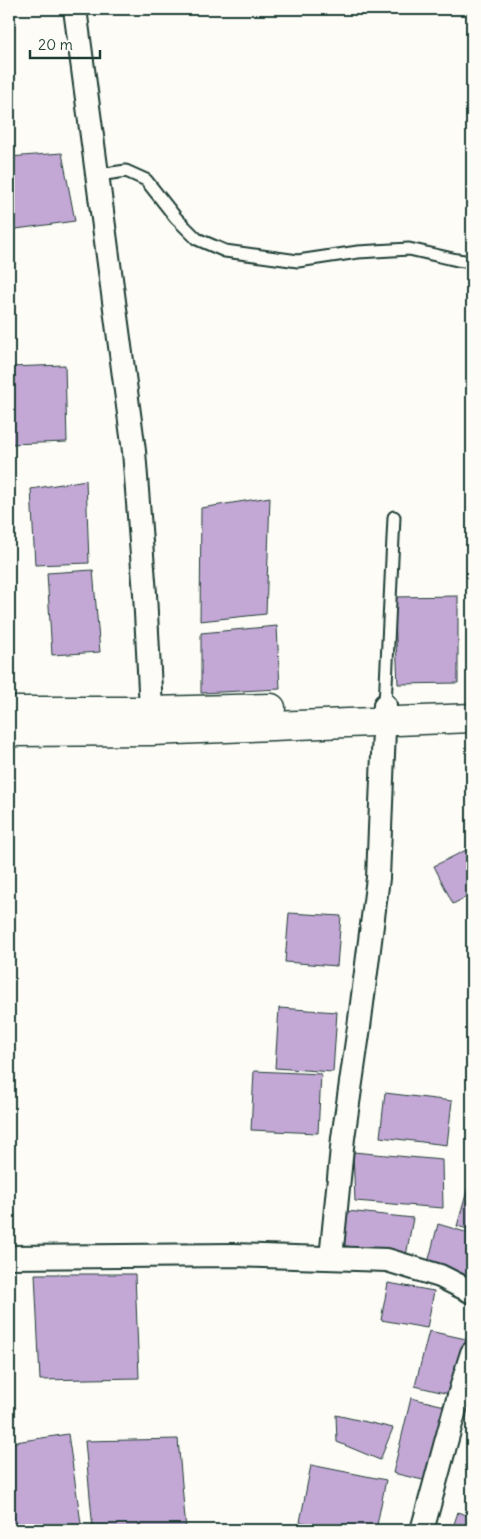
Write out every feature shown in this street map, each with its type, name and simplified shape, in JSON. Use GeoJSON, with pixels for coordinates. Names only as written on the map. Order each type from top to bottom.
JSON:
{"type":"FeatureCollection","features":[{"type":"Feature","properties":{"kind":"street"},"geometry":{"type":"LineString","coordinates":[[75,9],[134,451],[144,584],[151,721]]}},
{"type":"Feature","properties":{"kind":"street"},"geometry":{"type":"LineString","coordinates":[[9,732],[151,721],[385,713],[472,704]]}},
{"type":"Feature","properties":{"kind":"street"},"geometry":{"type":"LineString","coordinates":[[9,711],[151,721]]}},
{"type":"Feature","properties":{"kind":"street"},"geometry":{"type":"LineString","coordinates":[[385,713],[472,718]]}},
{"type":"Feature","properties":{"kind":"street"},"geometry":{"type":"LineString","coordinates":[[331,1258],[342,1138],[359,1027],[378,878],[385,713]]}},
{"type":"Feature","properties":{"kind":"street"},"geometry":{"type":"LineString","coordinates":[[9,1257],[234,1255],[387,1260],[440,1276],[472,1292]]}},
{"type":"Feature","properties":{"kind":"street"},"geometry":{"type":"LineString","coordinates":[[422,1530],[437,1479],[451,1419],[472,1353]]}},
{"type":"Feature","properties":{"kind":"lane"},"geometry":{"type":"LineString","coordinates":[[98,175],[126,171],[146,180],[176,218],[197,239],[225,251],[298,261],[358,252],[409,249],[472,262]]}},
{"type":"Feature","properties":{"kind":"lane"},"geometry":{"type":"LineString","coordinates":[[385,713],[394,517]]}},
{"type":"Feature","properties":{"kind":"building"},"geometry":{"type":"Polygon","coordinates":[[[62,153],[75,221],[9,230],[9,157],[62,153]]]}},
{"type":"Feature","properties":{"kind":"building"},"geometry":{"type":"Polygon","coordinates":[[[65,365],[67,442],[9,444],[9,367],[65,365]]]}},
{"type":"Feature","properties":{"kind":"building"},"geometry":{"type":"Polygon","coordinates":[[[86,480],[89,563],[35,565],[31,489],[86,480]]]}},
{"type":"Feature","properties":{"kind":"building"},"geometry":{"type":"Polygon","coordinates":[[[270,497],[266,614],[200,621],[201,508],[270,497]]]}},
{"type":"Feature","properties":{"kind":"building"},"geometry":{"type":"Polygon","coordinates":[[[93,570],[100,652],[52,655],[47,573],[93,570]]]}},
{"type":"Feature","properties":{"kind":"building"},"geometry":{"type":"Polygon","coordinates":[[[458,596],[458,683],[398,684],[394,597],[458,596]]]}},
{"type":"Feature","properties":{"kind":"building"},"geometry":{"type":"Polygon","coordinates":[[[277,626],[280,689],[201,693],[201,633],[277,626]]]}},
{"type":"Feature","properties":{"kind":"building"},"geometry":{"type":"Polygon","coordinates":[[[472,847],[472,894],[453,904],[434,866],[472,847]]]}},
{"type":"Feature","properties":{"kind":"building"},"geometry":{"type":"Polygon","coordinates":[[[289,913],[341,916],[337,966],[285,962],[289,913]]]}},
{"type":"Feature","properties":{"kind":"building"},"geometry":{"type":"Polygon","coordinates":[[[279,1008],[337,1012],[333,1072],[275,1068],[279,1008]]]}},
{"type":"Feature","properties":{"kind":"building"},"geometry":{"type":"Polygon","coordinates":[[[254,1071],[321,1074],[318,1133],[251,1130],[254,1071]]]}},
{"type":"Feature","properties":{"kind":"building"},"geometry":{"type":"Polygon","coordinates":[[[385,1093],[452,1101],[447,1145],[380,1137],[385,1093]]]}},
{"type":"Feature","properties":{"kind":"building"},"geometry":{"type":"Polygon","coordinates":[[[353,1152],[442,1160],[443,1208],[355,1201],[353,1152]]]}},
{"type":"Feature","properties":{"kind":"building"},"geometry":{"type":"Polygon","coordinates":[[[472,1177],[472,1230],[457,1226],[472,1177]]]}},
{"type":"Feature","properties":{"kind":"building"},"geometry":{"type":"Polygon","coordinates":[[[347,1211],[413,1218],[406,1256],[341,1245],[347,1211]]]}},
{"type":"Feature","properties":{"kind":"building"},"geometry":{"type":"Polygon","coordinates":[[[438,1224],[472,1234],[472,1281],[428,1263],[438,1224]]]}},
{"type":"Feature","properties":{"kind":"building"},"geometry":{"type":"Polygon","coordinates":[[[35,1274],[135,1274],[139,1378],[40,1380],[35,1274]]]}},
{"type":"Feature","properties":{"kind":"building"},"geometry":{"type":"Polygon","coordinates":[[[388,1283],[434,1291],[427,1328],[381,1320],[388,1283]]]}},
{"type":"Feature","properties":{"kind":"building"},"geometry":{"type":"Polygon","coordinates":[[[429,1331],[466,1339],[453,1395],[415,1386],[429,1331]]]}},
{"type":"Feature","properties":{"kind":"building"},"geometry":{"type":"Polygon","coordinates":[[[411,1398],[445,1406],[427,1481],[393,1473],[411,1398]]]}},
{"type":"Feature","properties":{"kind":"building"},"geometry":{"type":"Polygon","coordinates":[[[336,1415],[393,1428],[380,1460],[337,1442],[336,1415]]]}},
{"type":"Feature","properties":{"kind":"building"},"geometry":{"type":"Polygon","coordinates":[[[68,1434],[82,1530],[9,1530],[9,1443],[68,1434]]]}},
{"type":"Feature","properties":{"kind":"building"},"geometry":{"type":"Polygon","coordinates":[[[178,1439],[186,1530],[93,1530],[85,1441],[178,1439]]]}},
{"type":"Feature","properties":{"kind":"building"},"geometry":{"type":"Polygon","coordinates":[[[311,1465],[386,1480],[376,1530],[342,1530],[300,1522],[311,1465]]]}},
{"type":"Feature","properties":{"kind":"building"},"geometry":{"type":"Polygon","coordinates":[[[458,1512],[472,1517],[472,1530],[452,1530],[458,1512]]]}}]}
